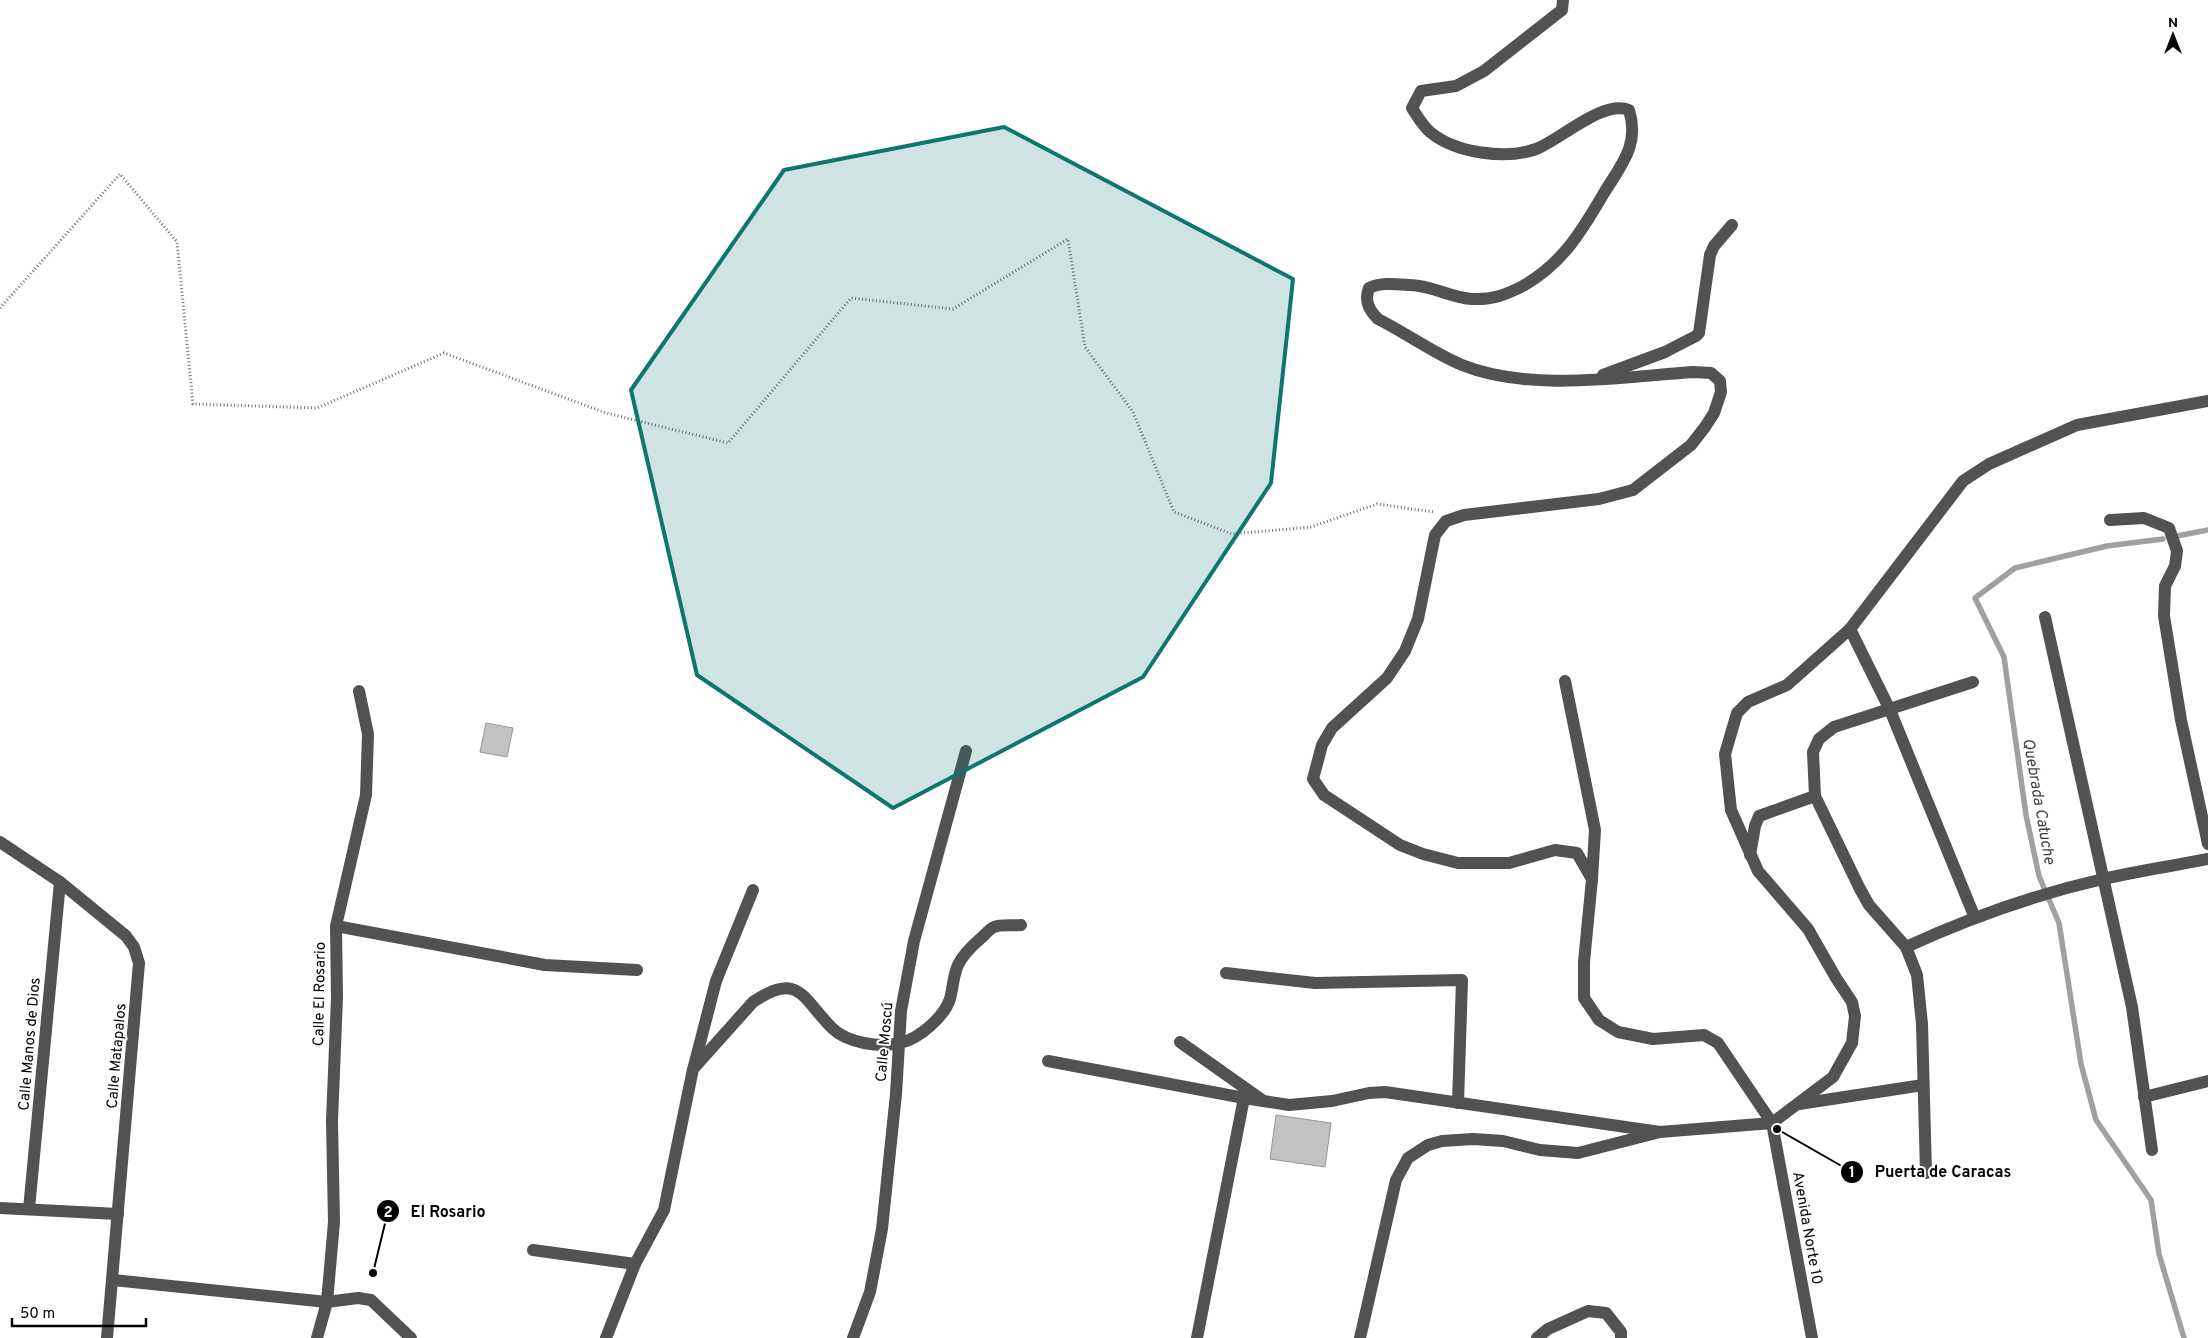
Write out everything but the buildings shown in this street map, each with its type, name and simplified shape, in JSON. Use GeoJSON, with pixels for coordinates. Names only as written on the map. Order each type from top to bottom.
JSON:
{"type":"FeatureCollection","features":[{"type":"Feature","properties":{"kind":"street"},"geometry":{"type":"LineString","coordinates":[[1564,0],[1562,10],[1484,71],[1456,86],[1421,91],[1412,108],[1429,131],[1444,142],[1474,152],[1514,154],[1537,148],[1578,124],[1613,108],[1621,107],[1629,110],[1633,124],[1631,149],[1568,250],[1541,276],[1501,298],[1469,299],[1420,285],[1376,284],[1369,288],[1366,296],[1369,309],[1378,320],[1461,364],[1496,376],[1564,381],[1693,372],[1712,373],[1720,380],[1721,392],[1714,414],[1691,445],[1632,490],[1598,498],[1464,515],[1446,521],[1435,535],[1418,619],[1406,651],[1387,678],[1332,728],[1322,745],[1313,779],[1324,795],[1400,845],[1423,854],[1458,864],[1509,863],[1555,850],[1577,853],[1592,879]]}},
{"type":"Feature","properties":{"kind":"street"},"geometry":{"type":"LineString","coordinates":[[1592,379],[1665,352],[1699,333],[1710,256],[1714,246],[1732,225]]}},
{"type":"Feature","properties":{"kind":"street"},"geometry":{"type":"LineString","coordinates":[[1360,1338],[1396,1180],[1408,1158],[1428,1145],[1442,1141],[1473,1139],[1503,1141],[1549,1151],[1578,1152],[1660,1132],[1772,1123],[1833,1077],[1852,1042],[1855,1016],[1852,1002],[1808,929],[1758,871],[1731,810],[1725,754],[1737,713],[1748,702],[1787,685],[1850,629],[1963,481],[1989,464],[2077,425],[2208,401]]}},
{"type":"Feature","properties":{"kind":"street"},"geometry":{"type":"LineString","coordinates":[[2110,520],[2144,518],[2169,528],[2177,551],[2175,566],[2165,586],[2164,616],[2181,720],[2208,844]]}},
{"type":"Feature","properties":{"kind":"street"},"geometry":{"type":"LineString","coordinates":[[2045,617],[2132,1007],[2152,1150]]}},
{"type":"Feature","properties":{"kind":"street"},"geometry":{"type":"LineString","coordinates":[[1850,629],[1890,710],[1975,918]]}},
{"type":"Feature","properties":{"kind":"street"},"geometry":{"type":"LineString","coordinates":[[1565,681],[1595,830],[1584,962],[1584,998],[1599,1020],[1618,1032],[1653,1039],[1704,1035],[1718,1043],[1772,1123]]}},
{"type":"Feature","properties":{"kind":"street"},"geometry":{"type":"LineString","coordinates":[[1926,1173],[1922,1024],[1916,975],[1906,947],[1869,905],[1815,796],[1813,752],[1819,739],[1834,727],[1972,682]]}},
{"type":"Feature","properties":{"kind":"street","name":"Calle El Rosario"},"geometry":{"type":"LineString","coordinates":[[317,1338],[327,1302],[334,1222],[332,1121],[337,997],[336,926],[366,795],[368,734],[359,691]]}},
{"type":"Feature","properties":{"kind":"street","name":"Calle Moscú"},"geometry":{"type":"LineString","coordinates":[[853,1338],[870,1292],[882,1229],[901,1011],[914,940],[966,751]]}},
{"type":"Feature","properties":{"kind":"street"},"geometry":{"type":"LineString","coordinates":[[1750,856],[1755,826],[1759,816],[1815,796]]}},
{"type":"Feature","properties":{"kind":"street","name":"Calle Matapalos"},"geometry":{"type":"LineString","coordinates":[[0,842],[60,882],[126,936],[134,947],[139,963],[107,1338]]}},
{"type":"Feature","properties":{"kind":"street"},"geometry":{"type":"LineString","coordinates":[[1906,947],[1975,918],[2064,890],[2103,879],[2208,859]]}},
{"type":"Feature","properties":{"kind":"street","name":"Calle Manos de Dios"},"geometry":{"type":"LineString","coordinates":[[29,1209],[60,882]]}},
{"type":"Feature","properties":{"kind":"street"},"geometry":{"type":"LineString","coordinates":[[606,1338],[635,1264],[664,1210],[694,1069],[716,982],[753,890]]}},
{"type":"Feature","properties":{"kind":"street"},"geometry":{"type":"LineString","coordinates":[[694,1069],[753,1002],[764,995],[789,988],[804,994],[833,1029],[845,1036],[862,1042],[899,1044],[914,1039],[932,1025],[950,1001],[958,965],[973,945],[994,927],[1021,925]]}},
{"type":"Feature","properties":{"kind":"street"},"geometry":{"type":"LineString","coordinates":[[336,926],[545,965],[638,970]]}},
{"type":"Feature","properties":{"kind":"street"},"geometry":{"type":"LineString","coordinates":[[1226,973],[1315,983],[1462,980],[1458,1103]]}},
{"type":"Feature","properties":{"kind":"street"},"geometry":{"type":"LineString","coordinates":[[1180,1042],[1264,1101]]}},
{"type":"Feature","properties":{"kind":"street"},"geometry":{"type":"LineString","coordinates":[[1048,1061],[1289,1105],[1332,1101],[1369,1093],[1385,1092],[1660,1132]]}},
{"type":"Feature","properties":{"kind":"street"},"geometry":{"type":"LineString","coordinates":[[2144,1097],[2208,1081]]}},
{"type":"Feature","properties":{"kind":"street"},"geometry":{"type":"LineString","coordinates":[[1796,1105],[1923,1085]]}},
{"type":"Feature","properties":{"kind":"street"},"geometry":{"type":"LineString","coordinates":[[1197,1338],[1244,1098]]}},
{"type":"Feature","properties":{"kind":"street","name":"Avenida Norte 10"},"geometry":{"type":"LineString","coordinates":[[1772,1123],[1812,1338]]}},
{"type":"Feature","properties":{"kind":"street"},"geometry":{"type":"LineString","coordinates":[[0,1208],[118,1214]]}},
{"type":"Feature","properties":{"kind":"street"},"geometry":{"type":"LineString","coordinates":[[533,1250],[635,1264]]}},
{"type":"Feature","properties":{"kind":"street"},"geometry":{"type":"LineString","coordinates":[[113,1280],[327,1302],[358,1298],[371,1300],[411,1338]]}},
{"type":"Feature","properties":{"kind":"street"},"geometry":{"type":"LineString","coordinates":[[1537,1338],[1548,1329],[1588,1310],[1606,1313],[1620,1332],[1621,1338]]}},
{"type":"Feature","properties":{"kind":"path"},"geometry":{"type":"LineString","coordinates":[[0,308],[120,174],[177,242],[193,404],[317,408],[444,353],[606,413],[728,443],[851,298],[953,309],[1068,238],[1085,347],[1133,412],[1174,512],[1232,534],[1311,527],[1377,504],[1435,512]]}},
{"type":"Feature","properties":{"kind":"highlighted area"},"geometry":{"type":"Polygon","coordinates":[[[1004,127],[1293,279],[1271,483],[1143,677],[893,808],[697,675],[631,390],[784,170],[1004,127]]]}},
{"type":"Feature","properties":{"kind":"waterway","name":"Quebrada Catuche"},"geometry":{"type":"LineString","coordinates":[[2177,536],[2208,530]]}},
{"type":"Feature","properties":{"kind":"waterway","name":"Quebrada Catuche"},"geometry":{"type":"LineString","coordinates":[[2163,539],[2107,546],[2015,568],[1975,598],[2004,657],[2026,815],[2039,876],[2059,923],[2081,1064],[2096,1120],[2151,1200],[2159,1254],[2184,1338]]}},
{"type":"Feature","properties":{"kind":"place","name":"Puerta de Caracas"},"geometry":{"type":"Point","coordinates":[1777,1129]}},
{"type":"Feature","properties":{"kind":"place","name":"El Rosario"},"geometry":{"type":"Point","coordinates":[373,1273]}}]}
